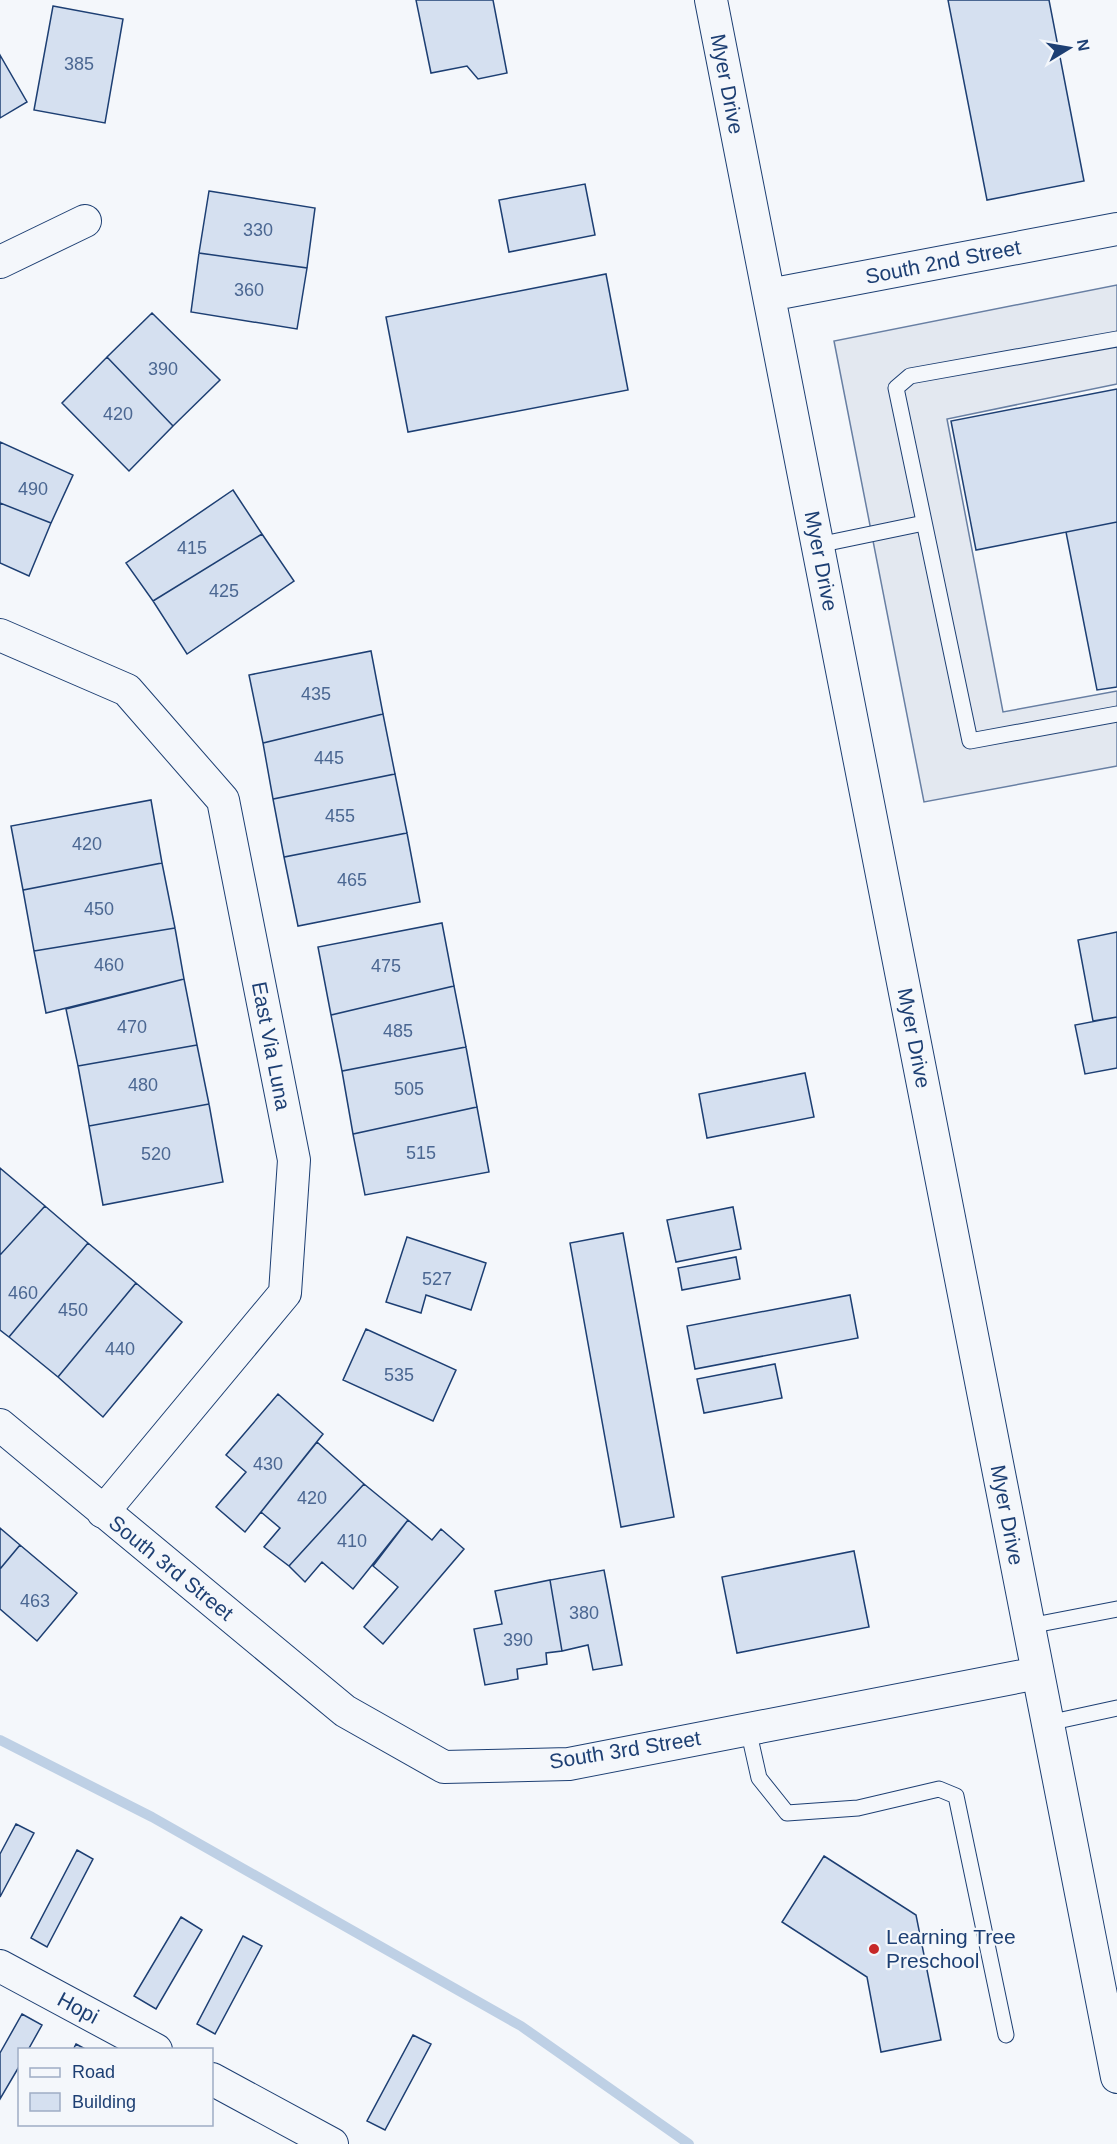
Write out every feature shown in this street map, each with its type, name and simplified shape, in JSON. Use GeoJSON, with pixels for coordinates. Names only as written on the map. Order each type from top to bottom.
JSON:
{"type":"FeatureCollection","features":[{"type":"Feature","properties":{"kind":"street","name":"Myer Drive"},"geometry":{"type":"LineString","coordinates":[[711,0],[1117,2077]]}},
{"type":"Feature","properties":{"kind":"street"},"geometry":{"type":"LineString","coordinates":[[0,262],[85,221]]}},
{"type":"Feature","properties":{"kind":"street","name":"South 2nd Street"},"geometry":{"type":"LineString","coordinates":[[769,295],[1117,230]]}},
{"type":"Feature","properties":{"kind":"street","name":"East Via Luna"},"geometry":{"type":"LineString","coordinates":[[0,635],[127,690],[223,801],[294,1160],[285,1293],[103,1512]]}},
{"type":"Feature","properties":{"kind":"street","name":"South 3rd Street"},"geometry":{"type":"LineString","coordinates":[[0,1425],[345,1711],[444,1767],[569,1764],[1038,1673]]}},
{"type":"Feature","properties":{"kind":"street","name":"Hopi"},"geometry":{"type":"LineString","coordinates":[[0,1966],[154,2048]]}},
{"type":"Feature","properties":{"kind":"street"},"geometry":{"type":"LineString","coordinates":[[213,2080],[332,2144]]}},
{"type":"Feature","properties":{"kind":"lane"},"geometry":{"type":"LineString","coordinates":[[1117,339],[910,376],[896,388],[970,741],[1117,714]]}},
{"type":"Feature","properties":{"kind":"lane"},"geometry":{"type":"LineString","coordinates":[[818,545],[924,523]]}},
{"type":"Feature","properties":{"kind":"lane"},"geometry":{"type":"LineString","coordinates":[[1029,1626],[1117,1609]]}},
{"type":"Feature","properties":{"kind":"lane"},"geometry":{"type":"LineString","coordinates":[[1048,1723],[1117,1708]]}},
{"type":"Feature","properties":{"kind":"lane"},"geometry":{"type":"LineString","coordinates":[[748,1729],[759,1778],[788,1813],[858,1808],[939,1789],[956,1796],[1006,2035]]}},
{"type":"Feature","properties":{"kind":"shaded area"},"geometry":{"type":"Polygon","coordinates":[[[1117,285],[1117,384],[947,419],[1003,712],[1117,691],[1117,766],[924,802],[834,341],[1117,285]]]}},
{"type":"Feature","properties":{"kind":"building"},"geometry":{"type":"Polygon","coordinates":[[[416,0],[493,0],[507,73],[478,79],[467,66],[431,73],[416,0]]]}},
{"type":"Feature","properties":{"kind":"building"},"geometry":{"type":"Polygon","coordinates":[[[948,0],[1049,0],[1084,181],[987,200],[948,0]]]}},
{"type":"Feature","properties":{"kind":"building"},"geometry":{"type":"Polygon","coordinates":[[[53,6],[123,19],[105,123],[34,110],[53,6]]]}},
{"type":"Feature","properties":{"kind":"building"},"geometry":{"type":"Polygon","coordinates":[[[0,55],[27,102],[0,118],[0,55]]]}},
{"type":"Feature","properties":{"kind":"building"},"geometry":{"type":"Polygon","coordinates":[[[585,184],[595,235],[509,252],[499,200],[585,184]]]}},
{"type":"Feature","properties":{"kind":"building"},"geometry":{"type":"Polygon","coordinates":[[[209,191],[315,208],[307,268],[199,253],[209,191]]]}},
{"type":"Feature","properties":{"kind":"building"},"geometry":{"type":"Polygon","coordinates":[[[199,253],[307,268],[297,329],[191,312],[199,253]]]}},
{"type":"Feature","properties":{"kind":"building"},"geometry":{"type":"Polygon","coordinates":[[[606,274],[628,390],[408,432],[386,317],[606,274]]]}},
{"type":"Feature","properties":{"kind":"building"},"geometry":{"type":"Polygon","coordinates":[[[152,313],[220,380],[173,426],[107,357],[152,313]]]}},
{"type":"Feature","properties":{"kind":"building"},"geometry":{"type":"Polygon","coordinates":[[[107,357],[173,426],[129,471],[62,403],[107,357]]]}},
{"type":"Feature","properties":{"kind":"building"},"geometry":{"type":"Polygon","coordinates":[[[1117,389],[1117,522],[976,550],[951,421],[1117,389]]]}},
{"type":"Feature","properties":{"kind":"building"},"geometry":{"type":"Polygon","coordinates":[[[0,442],[73,475],[51,523],[0,503],[0,442]]]}},
{"type":"Feature","properties":{"kind":"building"},"geometry":{"type":"Polygon","coordinates":[[[233,490],[262,534],[153,601],[126,563],[233,490]]]}},
{"type":"Feature","properties":{"kind":"building"},"geometry":{"type":"Polygon","coordinates":[[[0,503],[51,523],[29,576],[0,563],[0,503]]]}},
{"type":"Feature","properties":{"kind":"building"},"geometry":{"type":"Polygon","coordinates":[[[1117,522],[1117,687],[1097,690],[1066,532],[1117,522]]]}},
{"type":"Feature","properties":{"kind":"building"},"geometry":{"type":"Polygon","coordinates":[[[262,534],[294,581],[187,654],[153,601],[262,534]]]}},
{"type":"Feature","properties":{"kind":"building"},"geometry":{"type":"Polygon","coordinates":[[[371,651],[383,714],[263,743],[249,675],[371,651]]]}},
{"type":"Feature","properties":{"kind":"building"},"geometry":{"type":"Polygon","coordinates":[[[383,714],[395,774],[273,799],[263,743],[383,714]]]}},
{"type":"Feature","properties":{"kind":"building"},"geometry":{"type":"Polygon","coordinates":[[[395,774],[407,833],[284,857],[273,799],[395,774]]]}},
{"type":"Feature","properties":{"kind":"building"},"geometry":{"type":"Polygon","coordinates":[[[151,800],[162,863],[23,890],[11,826],[151,800]]]}},
{"type":"Feature","properties":{"kind":"building"},"geometry":{"type":"Polygon","coordinates":[[[407,833],[420,902],[298,926],[284,857],[407,833]]]}},
{"type":"Feature","properties":{"kind":"building"},"geometry":{"type":"Polygon","coordinates":[[[162,863],[175,928],[34,951],[23,890],[162,863]]]}},
{"type":"Feature","properties":{"kind":"building"},"geometry":{"type":"Polygon","coordinates":[[[442,923],[454,986],[331,1015],[318,947],[442,923]]]}},
{"type":"Feature","properties":{"kind":"building"},"geometry":{"type":"Polygon","coordinates":[[[175,928],[184,979],[46,1013],[34,951],[175,928]]]}},
{"type":"Feature","properties":{"kind":"building"},"geometry":{"type":"Polygon","coordinates":[[[1117,932],[1117,1017],[1093,1021],[1078,940],[1117,932]]]}},
{"type":"Feature","properties":{"kind":"building"},"geometry":{"type":"Polygon","coordinates":[[[184,979],[197,1045],[78,1066],[66,1009],[184,979]]]}},
{"type":"Feature","properties":{"kind":"building"},"geometry":{"type":"Polygon","coordinates":[[[454,986],[466,1047],[342,1071],[331,1015],[454,986]]]}},
{"type":"Feature","properties":{"kind":"building"},"geometry":{"type":"Polygon","coordinates":[[[1117,1017],[1117,1068],[1085,1074],[1075,1025],[1117,1017]]]}},
{"type":"Feature","properties":{"kind":"building"},"geometry":{"type":"Polygon","coordinates":[[[197,1045],[209,1104],[89,1126],[78,1066],[197,1045]]]}},
{"type":"Feature","properties":{"kind":"building"},"geometry":{"type":"Polygon","coordinates":[[[466,1047],[477,1107],[353,1134],[342,1071],[466,1047]]]}},
{"type":"Feature","properties":{"kind":"building"},"geometry":{"type":"Polygon","coordinates":[[[805,1073],[814,1117],[707,1138],[699,1094],[805,1073]]]}},
{"type":"Feature","properties":{"kind":"building"},"geometry":{"type":"Polygon","coordinates":[[[209,1104],[223,1182],[103,1205],[89,1126],[209,1104]]]}},
{"type":"Feature","properties":{"kind":"building"},"geometry":{"type":"Polygon","coordinates":[[[477,1107],[489,1172],[365,1195],[353,1134],[477,1107]]]}},
{"type":"Feature","properties":{"kind":"building"},"geometry":{"type":"Polygon","coordinates":[[[0,1168],[45,1206],[0,1255],[0,1168]]]}},
{"type":"Feature","properties":{"kind":"building"},"geometry":{"type":"Polygon","coordinates":[[[45,1206],[88,1243],[9,1337],[0,1330],[0,1255],[45,1206]]]}},
{"type":"Feature","properties":{"kind":"building"},"geometry":{"type":"Polygon","coordinates":[[[733,1207],[741,1249],[676,1262],[667,1220],[733,1207]]]}},
{"type":"Feature","properties":{"kind":"building"},"geometry":{"type":"Polygon","coordinates":[[[623,1233],[674,1517],[621,1527],[570,1243],[623,1233]]]}},
{"type":"Feature","properties":{"kind":"building"},"geometry":{"type":"Polygon","coordinates":[[[407,1237],[486,1263],[471,1310],[426,1295],[421,1313],[386,1302],[407,1237]]]}},
{"type":"Feature","properties":{"kind":"building"},"geometry":{"type":"Polygon","coordinates":[[[88,1243],[136,1283],[58,1377],[9,1337],[88,1243]]]}},
{"type":"Feature","properties":{"kind":"building"},"geometry":{"type":"Polygon","coordinates":[[[736,1257],[740,1279],[682,1290],[678,1268],[736,1257]]]}},
{"type":"Feature","properties":{"kind":"building"},"geometry":{"type":"Polygon","coordinates":[[[136,1283],[182,1322],[103,1417],[58,1377],[136,1283]]]}},
{"type":"Feature","properties":{"kind":"building"},"geometry":{"type":"Polygon","coordinates":[[[850,1295],[858,1338],[695,1369],[687,1326],[850,1295]]]}},
{"type":"Feature","properties":{"kind":"building"},"geometry":{"type":"Polygon","coordinates":[[[366,1329],[456,1370],[433,1421],[343,1380],[366,1329]]]}},
{"type":"Feature","properties":{"kind":"building"},"geometry":{"type":"Polygon","coordinates":[[[775,1364],[782,1398],[704,1413],[697,1379],[775,1364]]]}},
{"type":"Feature","properties":{"kind":"building"},"geometry":{"type":"Polygon","coordinates":[[[278,1394],[323,1434],[245,1532],[216,1507],[246,1472],[226,1455],[278,1394]]]}},
{"type":"Feature","properties":{"kind":"building"},"geometry":{"type":"Polygon","coordinates":[[[317,1442],[364,1484],[289,1566],[264,1547],[280,1528],[261,1512],[317,1442]]]}},
{"type":"Feature","properties":{"kind":"building"},"geometry":{"type":"Polygon","coordinates":[[[364,1484],[408,1520],[353,1589],[322,1562],[305,1582],[289,1566],[364,1484]]]}},
{"type":"Feature","properties":{"kind":"building"},"geometry":{"type":"Polygon","coordinates":[[[408,1520],[432,1540],[441,1529],[464,1549],[383,1644],[364,1627],[398,1587],[373,1566],[408,1520]]]}},
{"type":"Feature","properties":{"kind":"building"},"geometry":{"type":"Polygon","coordinates":[[[0,1528],[20,1545],[0,1569],[0,1528]]]}},
{"type":"Feature","properties":{"kind":"building"},"geometry":{"type":"Polygon","coordinates":[[[20,1545],[77,1593],[37,1641],[0,1609],[0,1569],[20,1545]]]}},
{"type":"Feature","properties":{"kind":"building"},"geometry":{"type":"Polygon","coordinates":[[[854,1551],[869,1627],[737,1653],[722,1577],[854,1551]]]}},
{"type":"Feature","properties":{"kind":"building"},"geometry":{"type":"Polygon","coordinates":[[[604,1570],[622,1665],[593,1670],[588,1645],[562,1651],[550,1580],[604,1570]]]}},
{"type":"Feature","properties":{"kind":"building"},"geometry":{"type":"Polygon","coordinates":[[[550,1580],[562,1651],[546,1653],[547,1664],[517,1669],[518,1679],[485,1685],[474,1629],[502,1624],[495,1591],[550,1580]]]}},
{"type":"Feature","properties":{"kind":"building"},"geometry":{"type":"Polygon","coordinates":[[[16,1824],[34,1833],[0,1897],[0,1854],[16,1824]]]}},
{"type":"Feature","properties":{"kind":"building"},"geometry":{"type":"Polygon","coordinates":[[[77,1850],[93,1859],[47,1947],[31,1938],[77,1850]]]}},
{"type":"Feature","properties":{"kind":"building","name":"Learning Tree Preschool"},"geometry":{"type":"Polygon","coordinates":[[[824,1856],[916,1915],[941,2040],[881,2052],[867,1977],[782,1922],[824,1856]]]}},
{"type":"Feature","properties":{"kind":"building"},"geometry":{"type":"Polygon","coordinates":[[[181,1917],[202,1930],[156,2009],[134,1996],[181,1917]]]}},
{"type":"Feature","properties":{"kind":"building"},"geometry":{"type":"Polygon","coordinates":[[[243,1936],[262,1946],[215,2034],[197,2024],[243,1936]]]}},
{"type":"Feature","properties":{"kind":"building"},"geometry":{"type":"Polygon","coordinates":[[[22,2014],[42,2025],[29,2048],[18,2048],[18,2068],[0,2099],[0,2053],[22,2014]]]}},
{"type":"Feature","properties":{"kind":"building"},"geometry":{"type":"Polygon","coordinates":[[[413,2035],[431,2044],[385,2130],[367,2121],[413,2035]]]}},
{"type":"Feature","properties":{"kind":"waterway"},"geometry":{"type":"LineString","coordinates":[[0,1740],[152,1817],[521,2026],[689,2144]]}},
{"type":"Feature","properties":{"kind":"place","name":"Learning Tree Preschool"},"geometry":{"type":"Point","coordinates":[874,1949]}}]}
